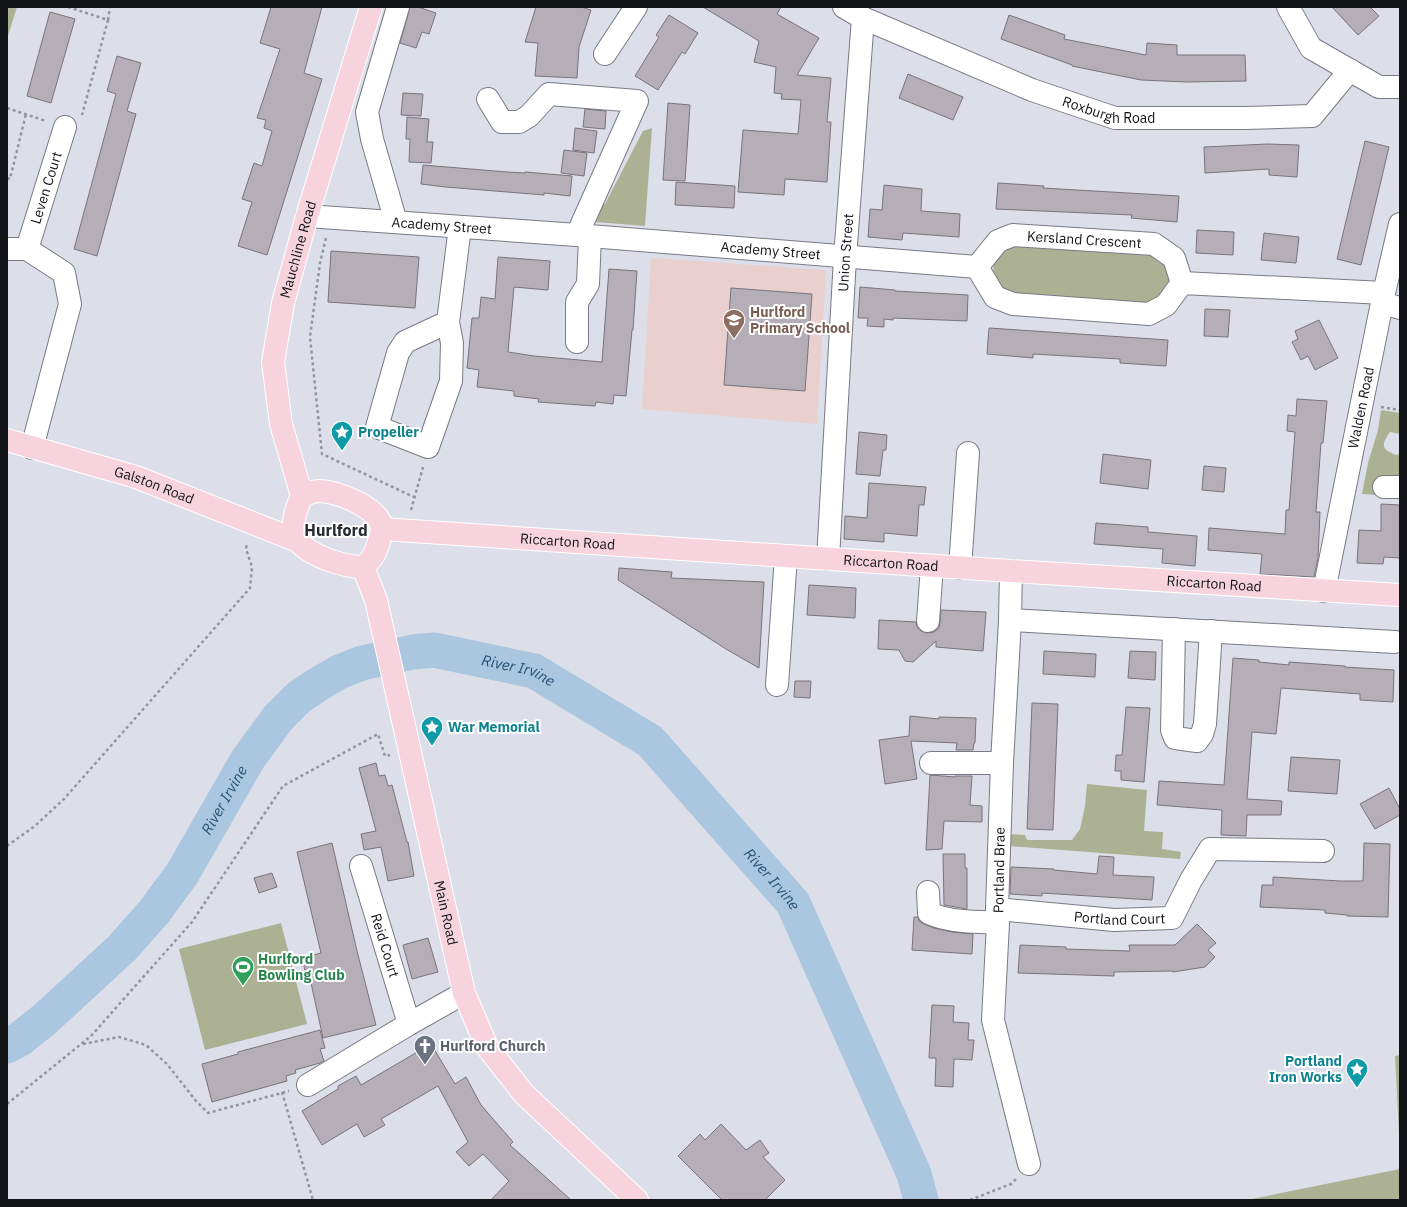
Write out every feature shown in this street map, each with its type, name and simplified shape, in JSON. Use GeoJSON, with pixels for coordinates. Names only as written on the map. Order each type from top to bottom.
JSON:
{"type":"FeatureCollection","features":[{"type":"Feature","properties":{"kind":"main road","name":"Mauchline Road"},"geometry":{"type":"LineString","coordinates":[[302,496],[281,424],[273,362],[283,303],[307,216],[371,7]]}},
{"type":"Feature","properties":{"kind":"main road","name":"Galston Road"},"geometry":{"type":"LineString","coordinates":[[7,440],[136,477],[298,541]]}},
{"type":"Feature","properties":{"kind":"main road"},"geometry":{"type":"LineString","coordinates":[[324,491],[340,495],[362,504],[374,513],[380,522],[382,529],[378,546],[373,558],[363,567],[355,567],[342,565],[306,550],[298,541],[293,527],[302,496],[324,491]]}},
{"type":"Feature","properties":{"kind":"main road","name":"Riccarton Road"},"geometry":{"type":"LineString","coordinates":[[382,529],[1011,572],[1400,595]]}},
{"type":"Feature","properties":{"kind":"main road","name":"Main Road"},"geometry":{"type":"LineString","coordinates":[[363,567],[376,600],[464,992],[488,1047],[524,1094],[637,1200]]}},
{"type":"Feature","properties":{"kind":"street"},"geometry":{"type":"LineString","coordinates":[[396,222],[372,139],[367,112],[398,7]]}},
{"type":"Feature","properties":{"kind":"street"},"geometry":{"type":"LineString","coordinates":[[605,54],[636,7]]}},
{"type":"Feature","properties":{"kind":"street","name":"Roxburgh Road"},"geometry":{"type":"LineString","coordinates":[[844,7],[867,13],[1032,90],[1115,118],[1245,118],[1312,116],[1350,70]]}},
{"type":"Feature","properties":{"kind":"street"},"geometry":{"type":"LineString","coordinates":[[1288,7],[1311,48],[1379,87],[1400,87]]}},
{"type":"Feature","properties":{"kind":"street","name":"Union Street"},"geometry":{"type":"LineString","coordinates":[[828,559],[845,258],[867,13]]}},
{"type":"Feature","properties":{"kind":"street"},"geometry":{"type":"LineString","coordinates":[[488,98],[502,122],[519,122],[529,116],[549,94],[637,102],[584,236],[588,284],[577,302],[577,342]]}},
{"type":"Feature","properties":{"kind":"street","name":"Leven Court"},"geometry":{"type":"LineString","coordinates":[[17,249],[65,127]]}},
{"type":"Feature","properties":{"kind":"street","name":"Academy Street"},"geometry":{"type":"LineString","coordinates":[[307,216],[584,236],[845,258]]}},
{"type":"Feature","properties":{"kind":"street","name":"Walden Road"},"geometry":{"type":"LineString","coordinates":[[1324,591],[1389,301],[1400,224]]}},
{"type":"Feature","properties":{"kind":"street"},"geometry":{"type":"LineString","coordinates":[[448,322],[405,342],[398,353],[377,427],[428,447],[451,381],[452,343],[448,322],[460,227]]}},
{"type":"Feature","properties":{"kind":"street","name":"Kersland Crescent"},"geometry":{"type":"LineString","coordinates":[[977,267],[998,241],[1013,235],[1154,244],[1174,258],[1182,283]]}},
{"type":"Feature","properties":{"kind":"street"},"geometry":{"type":"LineString","coordinates":[[17,249],[64,273],[70,304],[32,448]]}},
{"type":"Feature","properties":{"kind":"street"},"geometry":{"type":"LineString","coordinates":[[845,258],[977,267],[995,297],[1013,304],[1149,314],[1166,305],[1182,283],[1389,301]]}},
{"type":"Feature","properties":{"kind":"street"},"geometry":{"type":"LineString","coordinates":[[960,568],[968,453]]}},
{"type":"Feature","properties":{"kind":"street"},"geometry":{"type":"LineString","coordinates":[[777,685],[786,556]]}},
{"type":"Feature","properties":{"kind":"street"},"geometry":{"type":"LineString","coordinates":[[928,621],[932,566]]}},
{"type":"Feature","properties":{"kind":"street","name":"Portland Brae"},"geometry":{"type":"LineString","coordinates":[[1011,572],[1010,620],[1002,763],[993,1020],[1029,1164]]}},
{"type":"Feature","properties":{"kind":"street"},"geometry":{"type":"LineString","coordinates":[[1010,620],[1396,642]]}},
{"type":"Feature","properties":{"kind":"street"},"geometry":{"type":"LineString","coordinates":[[1174,629],[1172,730],[1175,738],[1197,741],[1202,734],[1204,724],[1211,631]]}},
{"type":"Feature","properties":{"kind":"street"},"geometry":{"type":"LineString","coordinates":[[931,763],[1002,763]]}},
{"type":"Feature","properties":{"kind":"street","name":"Portland Court"},"geometry":{"type":"LineString","coordinates":[[997,916],[1114,920],[1172,918],[1191,880],[1210,849],[1323,851]]}},
{"type":"Feature","properties":{"kind":"street","name":"Reid Court"},"geometry":{"type":"LineString","coordinates":[[361,866],[409,1024]]}},
{"type":"Feature","properties":{"kind":"street"},"geometry":{"type":"LineString","coordinates":[[928,892],[929,913],[939,917],[950,920],[997,916]]}},
{"type":"Feature","properties":{"kind":"street"},"geometry":{"type":"LineString","coordinates":[[308,1085],[464,992]]}},
{"type":"Feature","properties":{"kind":"path"},"geometry":{"type":"LineString","coordinates":[[68,7],[108,20]]}},
{"type":"Feature","properties":{"kind":"path"},"geometry":{"type":"LineString","coordinates":[[7,108],[77,132],[108,20],[110,7]]}},
{"type":"Feature","properties":{"kind":"path"},"geometry":{"type":"LineString","coordinates":[[7,178],[10,179],[26,114]]}},
{"type":"Feature","properties":{"kind":"path"},"geometry":{"type":"LineString","coordinates":[[330,217],[320,263],[310,337],[322,454],[414,497]]}},
{"type":"Feature","properties":{"kind":"path"},"geometry":{"type":"LineString","coordinates":[[1377,406],[1400,410]]}},
{"type":"Feature","properties":{"kind":"path"},"geometry":{"type":"LineString","coordinates":[[406,531],[428,447]]}},
{"type":"Feature","properties":{"kind":"path"},"geometry":{"type":"LineString","coordinates":[[7,846],[36,825],[64,799],[250,588],[252,567],[246,549],[251,523]]}},
{"type":"Feature","properties":{"kind":"path"},"geometry":{"type":"LineString","coordinates":[[7,1104],[91,1036],[192,922],[283,786],[378,734],[385,756],[410,752]]}},
{"type":"Feature","properties":{"kind":"path"},"geometry":{"type":"LineString","coordinates":[[81,1045],[119,1037],[146,1045],[167,1064],[196,1101],[208,1113],[308,1085]]}},
{"type":"Feature","properties":{"kind":"path"},"geometry":{"type":"LineString","coordinates":[[282,1092],[313,1200]]}},
{"type":"Feature","properties":{"kind":"path"},"geometry":{"type":"LineString","coordinates":[[970,1200],[1011,1184],[1029,1164]]}},
{"type":"Feature","properties":{"kind":"shaded area","name":"Hurlford Primary School"},"geometry":{"type":"Polygon","coordinates":[[[651,258],[826,270],[817,424],[642,409],[651,258]]]}},
{"type":"Feature","properties":{"kind":"green space"},"geometry":{"type":"Polygon","coordinates":[[[7,7],[17,7],[7,39],[7,7]]]}},
{"type":"Feature","properties":{"kind":"green space"},"geometry":{"type":"Polygon","coordinates":[[[652,128],[645,226],[595,222],[596,204],[605,204],[643,131],[652,128]]]}},
{"type":"Feature","properties":{"kind":"green space"},"geometry":{"type":"Polygon","coordinates":[[[1015,241],[1146,249],[1159,256],[1169,269],[1169,285],[1161,298],[1148,304],[1019,296],[1004,292],[994,280],[993,262],[1000,248],[1015,241]]]}},
{"type":"Feature","properties":{"kind":"green space"},"geometry":{"type":"Polygon","coordinates":[[[1381,410],[1400,413],[1400,434],[1390,432],[1385,440],[1384,446],[1387,451],[1396,455],[1400,454],[1400,476],[1377,495],[1362,494],[1368,463],[1378,430],[1381,410]]]}},
{"type":"Feature","properties":{"kind":"green space"},"geometry":{"type":"Polygon","coordinates":[[[1087,784],[1147,790],[1144,831],[1163,832],[1162,849],[1181,852],[1180,859],[1009,846],[1008,834],[1025,835],[1027,840],[1072,840],[1080,829],[1085,806],[1087,784]]]}},
{"type":"Feature","properties":{"kind":"green space","name":"Hurlford Bowling Club"},"geometry":{"type":"Polygon","coordinates":[[[281,923],[307,1024],[205,1050],[179,949],[281,923]]]}},
{"type":"Feature","properties":{"kind":"green space"},"geometry":{"type":"Polygon","coordinates":[[[1400,1055],[1400,1153],[1395,1056],[1400,1055]]]}},
{"type":"Feature","properties":{"kind":"green space"},"geometry":{"type":"Polygon","coordinates":[[[1400,1169],[1400,1200],[1247,1200],[1400,1169]]]}},
{"type":"Feature","properties":{"kind":"building"},"geometry":{"type":"Polygon","coordinates":[[[271,7],[322,7],[304,73],[322,79],[267,255],[238,246],[252,202],[242,199],[254,163],[262,166],[272,131],[264,128],[266,120],[257,118],[280,49],[260,43],[271,7]]]}},
{"type":"Feature","properties":{"kind":"building"},"geometry":{"type":"Polygon","coordinates":[[[410,7],[418,7],[436,13],[429,34],[422,32],[416,48],[400,43],[410,7]]]}},
{"type":"Feature","properties":{"kind":"building"},"geometry":{"type":"Polygon","coordinates":[[[536,7],[581,7],[591,10],[579,47],[577,78],[535,76],[538,43],[525,42],[536,7]]]}},
{"type":"Feature","properties":{"kind":"building"},"geometry":{"type":"Polygon","coordinates":[[[703,7],[781,7],[777,14],[819,38],[797,75],[831,78],[827,122],[831,122],[827,182],[785,179],[784,195],[738,192],[743,130],[798,134],[801,100],[781,99],[782,94],[774,93],[776,67],[754,62],[759,41],[703,7]]]}},
{"type":"Feature","properties":{"kind":"building"},"geometry":{"type":"Polygon","coordinates":[[[1332,7],[1370,7],[1379,16],[1358,35],[1332,7]]]}},
{"type":"Feature","properties":{"kind":"building"},"geometry":{"type":"Polygon","coordinates":[[[50,12],[75,19],[51,103],[27,96],[50,12]]]}},
{"type":"Feature","properties":{"kind":"building"},"geometry":{"type":"Polygon","coordinates":[[[669,15],[698,33],[685,54],[682,52],[658,90],[635,76],[659,37],[656,35],[669,15]]]}},
{"type":"Feature","properties":{"kind":"building"},"geometry":{"type":"Polygon","coordinates":[[[1009,15],[1065,35],[1064,39],[1146,55],[1147,43],[1177,45],[1177,55],[1245,55],[1246,81],[1187,82],[1141,80],[1072,66],[1001,39],[1009,15]]]}},
{"type":"Feature","properties":{"kind":"building"},"geometry":{"type":"Polygon","coordinates":[[[117,56],[141,63],[127,111],[136,114],[97,256],[74,249],[116,94],[107,91],[117,56]]]}},
{"type":"Feature","properties":{"kind":"building"},"geometry":{"type":"Polygon","coordinates":[[[908,74],[963,97],[953,120],[899,98],[908,74]]]}},
{"type":"Feature","properties":{"kind":"building"},"geometry":{"type":"Polygon","coordinates":[[[403,93],[423,94],[421,116],[401,115],[403,93]]]}},
{"type":"Feature","properties":{"kind":"building"},"geometry":{"type":"Polygon","coordinates":[[[668,103],[690,105],[685,181],[663,180],[668,103]]]}},
{"type":"Feature","properties":{"kind":"building"},"geometry":{"type":"Polygon","coordinates":[[[585,109],[606,111],[605,129],[583,127],[585,109]]]}},
{"type":"Feature","properties":{"kind":"building"},"geometry":{"type":"Polygon","coordinates":[[[407,117],[429,119],[427,142],[433,142],[431,163],[409,162],[410,139],[406,139],[407,117]]]}},
{"type":"Feature","properties":{"kind":"building"},"geometry":{"type":"Polygon","coordinates":[[[575,128],[597,131],[594,153],[573,150],[575,128]]]}},
{"type":"Feature","properties":{"kind":"building"},"geometry":{"type":"Polygon","coordinates":[[[1365,141],[1389,147],[1361,265],[1337,259],[1365,141]]]}},
{"type":"Feature","properties":{"kind":"building"},"geometry":{"type":"Polygon","coordinates":[[[1267,144],[1299,145],[1297,177],[1269,175],[1269,169],[1205,173],[1204,147],[1267,144]]]}},
{"type":"Feature","properties":{"kind":"building"},"geometry":{"type":"Polygon","coordinates":[[[564,150],[587,153],[584,176],[561,173],[564,150]]]}},
{"type":"Feature","properties":{"kind":"building"},"geometry":{"type":"Polygon","coordinates":[[[423,165],[572,176],[570,196],[421,184],[423,165]]]}},
{"type":"Feature","properties":{"kind":"building"},"geometry":{"type":"Polygon","coordinates":[[[676,182],[735,186],[734,208],[675,205],[676,182]]]}},
{"type":"Feature","properties":{"kind":"building"},"geometry":{"type":"Polygon","coordinates":[[[998,183],[1044,186],[1043,188],[1179,196],[1177,222],[1131,218],[1132,215],[996,209],[998,183]]]}},
{"type":"Feature","properties":{"kind":"building"},"geometry":{"type":"Polygon","coordinates":[[[884,185],[922,189],[921,211],[960,214],[959,237],[903,233],[902,240],[868,237],[870,209],[882,210],[884,185]]]}},
{"type":"Feature","properties":{"kind":"building"},"geometry":{"type":"Polygon","coordinates":[[[1197,230],[1234,232],[1233,255],[1196,253],[1197,230]]]}},
{"type":"Feature","properties":{"kind":"building"},"geometry":{"type":"Polygon","coordinates":[[[1264,233],[1299,237],[1296,263],[1261,260],[1264,233]]]}},
{"type":"Feature","properties":{"kind":"building"},"geometry":{"type":"Polygon","coordinates":[[[331,251],[419,257],[415,308],[328,302],[331,251]]]}},
{"type":"Feature","properties":{"kind":"building"},"geometry":{"type":"Polygon","coordinates":[[[498,257],[550,261],[548,290],[514,287],[508,352],[534,356],[602,362],[609,269],[637,271],[626,396],[614,395],[613,404],[596,402],[595,406],[538,402],[539,399],[514,396],[514,391],[477,387],[479,370],[467,368],[472,318],[479,318],[481,297],[495,299],[498,257]]]}},
{"type":"Feature","properties":{"kind":"building"},"geometry":{"type":"Polygon","coordinates":[[[860,287],[895,291],[968,295],[967,321],[893,318],[893,320],[884,319],[884,327],[867,326],[868,318],[858,318],[860,287]]]}},
{"type":"Feature","properties":{"kind":"building"},"geometry":{"type":"Polygon","coordinates":[[[731,288],[812,294],[805,391],[724,385],[731,288]]]}},
{"type":"Feature","properties":{"kind":"building"},"geometry":{"type":"Polygon","coordinates":[[[1205,309],[1230,310],[1228,337],[1204,336],[1205,309]]]}},
{"type":"Feature","properties":{"kind":"building"},"geometry":{"type":"Polygon","coordinates":[[[1319,320],[1338,358],[1315,370],[1308,356],[1301,360],[1292,342],[1298,339],[1295,331],[1319,320]]]}},
{"type":"Feature","properties":{"kind":"building"},"geometry":{"type":"Polygon","coordinates":[[[989,328],[1168,340],[1166,366],[1120,363],[1120,359],[1033,354],[1033,358],[987,354],[989,328]]]}},
{"type":"Feature","properties":{"kind":"building"},"geometry":{"type":"Polygon","coordinates":[[[1297,399],[1327,401],[1323,443],[1321,443],[1316,512],[1320,512],[1318,558],[1314,577],[1260,574],[1262,554],[1208,550],[1209,528],[1285,534],[1286,510],[1289,510],[1295,432],[1287,431],[1288,415],[1296,416],[1297,399]]]}},
{"type":"Feature","properties":{"kind":"building"},"geometry":{"type":"Polygon","coordinates":[[[859,432],[887,435],[886,450],[883,450],[880,476],[856,474],[859,432]]]}},
{"type":"Feature","properties":{"kind":"building"},"geometry":{"type":"Polygon","coordinates":[[[1103,454],[1151,460],[1148,489],[1100,483],[1103,454]]]}},
{"type":"Feature","properties":{"kind":"building"},"geometry":{"type":"Polygon","coordinates":[[[1204,466],[1226,468],[1224,492],[1202,490],[1204,466]]]}},
{"type":"Feature","properties":{"kind":"building"},"geometry":{"type":"Polygon","coordinates":[[[869,483],[926,487],[924,505],[919,505],[917,536],[884,533],[884,542],[844,539],[845,516],[867,518],[869,483]]]}},
{"type":"Feature","properties":{"kind":"building"},"geometry":{"type":"Polygon","coordinates":[[[1381,504],[1400,505],[1400,558],[1384,557],[1383,564],[1357,563],[1359,530],[1381,531],[1381,504]]]}},
{"type":"Feature","properties":{"kind":"building"},"geometry":{"type":"Polygon","coordinates":[[[1096,523],[1148,527],[1148,532],[1197,536],[1195,566],[1162,563],[1163,549],[1094,544],[1096,523]]]}},
{"type":"Feature","properties":{"kind":"building"},"geometry":{"type":"Polygon","coordinates":[[[619,568],[672,572],[671,578],[764,582],[759,668],[726,649],[618,580],[619,568]]]}},
{"type":"Feature","properties":{"kind":"building"},"geometry":{"type":"Polygon","coordinates":[[[809,585],[856,588],[855,618],[807,615],[809,585]]]}},
{"type":"Feature","properties":{"kind":"building"},"geometry":{"type":"Polygon","coordinates":[[[941,610],[986,612],[983,651],[936,647],[936,641],[913,662],[905,661],[899,650],[878,649],[879,620],[916,622],[917,627],[921,631],[927,633],[934,632],[939,628],[941,610]]]}},
{"type":"Feature","properties":{"kind":"building"},"geometry":{"type":"Polygon","coordinates":[[[1044,651],[1096,654],[1095,677],[1043,674],[1044,651]]]}},
{"type":"Feature","properties":{"kind":"building"},"geometry":{"type":"Polygon","coordinates":[[[1130,651],[1156,652],[1155,680],[1128,678],[1130,651]]]}},
{"type":"Feature","properties":{"kind":"building"},"geometry":{"type":"Polygon","coordinates":[[[1233,658],[1259,660],[1259,662],[1289,665],[1289,662],[1394,670],[1393,702],[1360,700],[1360,694],[1281,688],[1276,734],[1252,732],[1247,799],[1282,801],[1281,815],[1247,815],[1246,836],[1221,835],[1222,810],[1157,805],[1159,781],[1224,785],[1233,658]]]}},
{"type":"Feature","properties":{"kind":"building"},"geometry":{"type":"Polygon","coordinates":[[[795,681],[811,681],[810,698],[794,697],[795,681]]]}},
{"type":"Feature","properties":{"kind":"building"},"geometry":{"type":"Polygon","coordinates":[[[1032,703],[1058,704],[1053,830],[1027,829],[1032,703]]]}},
{"type":"Feature","properties":{"kind":"building"},"geometry":{"type":"Polygon","coordinates":[[[1126,707],[1150,708],[1144,782],[1121,780],[1121,771],[1115,771],[1116,755],[1122,755],[1126,707]]]}},
{"type":"Feature","properties":{"kind":"building"},"geometry":{"type":"Polygon","coordinates":[[[910,716],[939,719],[939,717],[976,718],[975,743],[973,750],[956,750],[957,743],[911,741],[917,779],[885,784],[879,740],[909,736],[910,716]]]}},
{"type":"Feature","properties":{"kind":"building"},"geometry":{"type":"Polygon","coordinates":[[[1291,757],[1340,760],[1337,794],[1288,791],[1291,757]]]}},
{"type":"Feature","properties":{"kind":"building"},"geometry":{"type":"Polygon","coordinates":[[[376,763],[379,776],[385,775],[388,786],[392,785],[408,842],[414,876],[388,881],[381,847],[364,850],[361,834],[376,831],[359,768],[376,763]]]}},
{"type":"Feature","properties":{"kind":"building"},"geometry":{"type":"Polygon","coordinates":[[[930,775],[955,777],[972,776],[970,805],[982,806],[982,822],[944,821],[942,849],[926,850],[930,775]]]}},
{"type":"Feature","properties":{"kind":"building"},"geometry":{"type":"Polygon","coordinates":[[[1389,788],[1400,809],[1400,815],[1375,829],[1360,804],[1389,788]]]}},
{"type":"Feature","properties":{"kind":"building"},"geometry":{"type":"Polygon","coordinates":[[[332,843],[376,1025],[323,1038],[309,974],[306,975],[302,958],[321,953],[297,852],[332,843]]]}},
{"type":"Feature","properties":{"kind":"building"},"geometry":{"type":"Polygon","coordinates":[[[1364,843],[1390,844],[1388,917],[1347,916],[1325,913],[1325,910],[1260,907],[1262,885],[1273,885],[1273,877],[1363,881],[1364,843]]]}},
{"type":"Feature","properties":{"kind":"building"},"geometry":{"type":"Polygon","coordinates":[[[943,854],[965,854],[965,868],[967,868],[967,909],[944,905],[943,854]]]}},
{"type":"Feature","properties":{"kind":"building"},"geometry":{"type":"Polygon","coordinates":[[[1099,856],[1114,857],[1113,875],[1154,877],[1152,900],[1042,893],[1042,896],[1010,894],[1011,867],[1054,869],[1097,874],[1099,856]]]}},
{"type":"Feature","properties":{"kind":"building"},"geometry":{"type":"Polygon","coordinates":[[[272,873],[277,887],[259,893],[254,878],[272,873]]]}},
{"type":"Feature","properties":{"kind":"building"},"geometry":{"type":"Polygon","coordinates":[[[914,917],[918,917],[919,921],[934,928],[952,932],[973,934],[972,954],[912,950],[914,917]]]}},
{"type":"Feature","properties":{"kind":"building"},"geometry":{"type":"Polygon","coordinates":[[[1197,924],[1216,943],[1208,950],[1215,957],[1205,967],[1173,972],[1114,972],[1114,976],[1018,973],[1020,945],[1066,947],[1066,949],[1130,951],[1129,945],[1175,945],[1197,924]]]}},
{"type":"Feature","properties":{"kind":"building"},"geometry":{"type":"Polygon","coordinates":[[[428,938],[438,972],[412,979],[403,945],[428,938]]]}},
{"type":"Feature","properties":{"kind":"building"},"geometry":{"type":"Polygon","coordinates":[[[932,1005],[954,1006],[953,1022],[969,1023],[968,1040],[974,1040],[972,1060],[954,1059],[953,1087],[935,1086],[936,1058],[929,1058],[932,1005]]]}},
{"type":"Feature","properties":{"kind":"building"},"geometry":{"type":"Polygon","coordinates":[[[320,1030],[325,1048],[320,1049],[324,1061],[295,1070],[296,1073],[286,1076],[287,1081],[212,1102],[202,1064],[238,1054],[238,1052],[320,1030]]]}},
{"type":"Feature","properties":{"kind":"building"},"geometry":{"type":"Polygon","coordinates":[[[431,1044],[455,1084],[466,1077],[481,1105],[513,1142],[510,1145],[571,1200],[491,1200],[509,1181],[483,1154],[469,1166],[456,1152],[468,1142],[438,1086],[381,1119],[385,1125],[364,1137],[357,1124],[322,1145],[302,1111],[338,1089],[338,1086],[356,1076],[361,1085],[431,1044]]]}},
{"type":"Feature","properties":{"kind":"building"},"geometry":{"type":"Polygon","coordinates":[[[721,1124],[746,1150],[760,1140],[769,1153],[763,1157],[785,1180],[765,1200],[722,1200],[678,1156],[700,1134],[705,1140],[721,1124]]]}},
{"type":"Feature","properties":{"kind":"waterway","name":"River Irvine"},"geometry":{"type":"LineString","coordinates":[[7,1046],[20,1039],[45,1019],[122,948],[154,912],[182,874],[248,759],[278,718],[298,698],[339,672],[362,663],[413,652],[434,650],[534,671],[650,741],[793,903],[914,1174],[921,1200]]}},
{"type":"Feature","properties":{"kind":"place","name":"Hurlford Primary School"},"geometry":{"type":"Point","coordinates":[734,340]}},
{"type":"Feature","properties":{"kind":"place","name":"Propeller"},"geometry":{"type":"Point","coordinates":[342,452]}},
{"type":"Feature","properties":{"kind":"place","name":"War Memorial"},"geometry":{"type":"Point","coordinates":[432,746]}},
{"type":"Feature","properties":{"kind":"place","name":"Hurlford Bowling Club"},"geometry":{"type":"Point","coordinates":[243,986]}},
{"type":"Feature","properties":{"kind":"place","name":"Hurlford Church"},"geometry":{"type":"Point","coordinates":[425,1066]}},
{"type":"Feature","properties":{"kind":"place","name":"Portland Iron Works"},"geometry":{"type":"Point","coordinates":[1357,1088]}},
{"type":"Feature","properties":{"kind":"district","name":"Hurlford"},"geometry":{"type":"Point","coordinates":[336,530]}}]}
